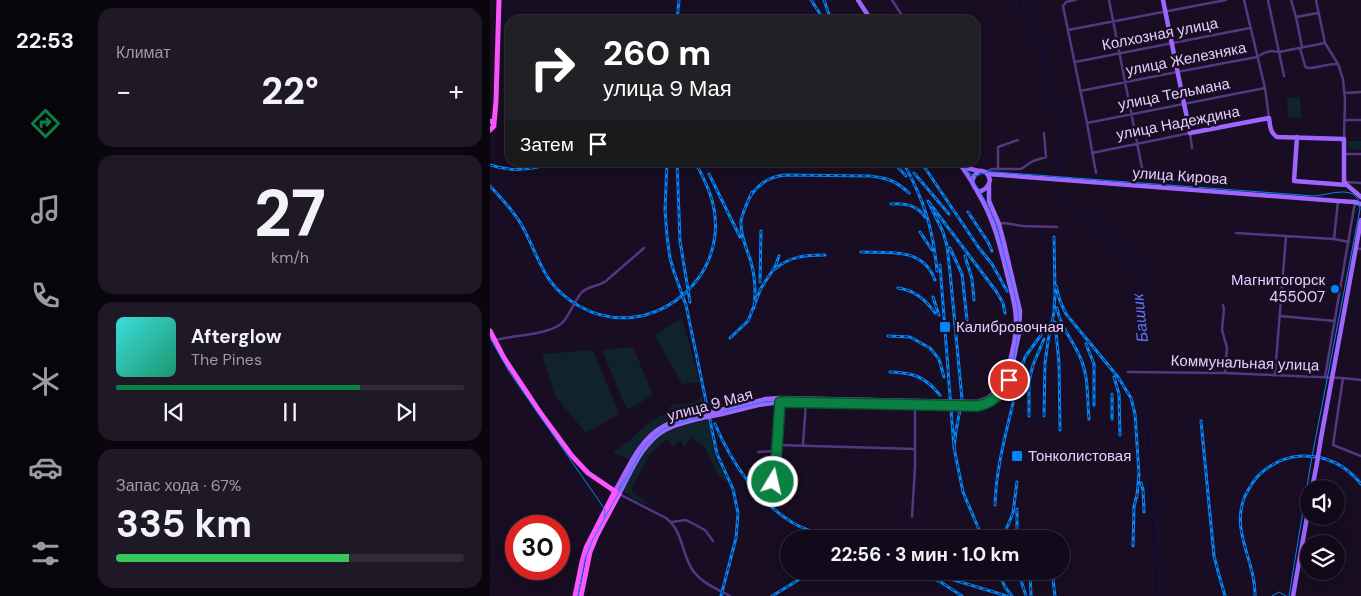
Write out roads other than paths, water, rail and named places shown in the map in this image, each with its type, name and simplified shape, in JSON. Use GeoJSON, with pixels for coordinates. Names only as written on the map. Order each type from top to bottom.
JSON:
{"type":"FeatureCollection","features":[{"type":"Feature","properties":{"kind":"main road"},"geometry":{"type":"LineString","coordinates":[[491,126],[495,108],[499,0]]}},
{"type":"Feature","properties":{"kind":"main road"},"geometry":{"type":"LineString","coordinates":[[858,0],[868,15]]}},
{"type":"Feature","properties":{"kind":"main road"},"geometry":{"type":"LineString","coordinates":[[1163,0],[1190,133]]}},
{"type":"Feature","properties":{"kind":"main road"},"geometry":{"type":"LineString","coordinates":[[1269,118],[1271,131],[1279,137],[1344,139],[1344,178],[1346,184],[1361,197]]}},
{"type":"Feature","properties":{"kind":"main road","name":"улица Надеждина"},"geometry":{"type":"LineString","coordinates":[[1190,133],[1269,118]]}},
{"type":"Feature","properties":{"kind":"main road"},"geometry":{"type":"LineString","coordinates":[[1297,137],[1294,181],[1346,184]]}},
{"type":"Feature","properties":{"kind":"main road"},"geometry":{"type":"LineString","coordinates":[[961,167],[977,191],[983,190],[997,176]]}},
{"type":"Feature","properties":{"kind":"main road","name":"улица Кирова"},"geometry":{"type":"LineString","coordinates":[[966,167],[997,176],[1355,202],[1361,204]]}},
{"type":"Feature","properties":{"kind":"main road"},"geometry":{"type":"LineString","coordinates":[[972,182],[974,176],[979,171]]}},
{"type":"Feature","properties":{"kind":"main road"},"geometry":{"type":"LineString","coordinates":[[987,173],[989,183]]}},
{"type":"Feature","properties":{"kind":"main road","name":"улица 9 Мая"},"geometry":{"type":"LineString","coordinates":[[721,412],[766,399],[916,405],[977,402],[1000,391],[1016,333],[1016,321],[1014,303],[990,201],[989,183]]}},
{"type":"Feature","properties":{"kind":"main road","name":"улица 9 Мая"},"geometry":{"type":"LineString","coordinates":[[977,191],[996,224]]}},
{"type":"Feature","properties":{"kind":"main road"},"geometry":{"type":"LineString","coordinates":[[1314,480],[1358,249],[1361,220]]}},
{"type":"Feature","properties":{"kind":"main road"},"geometry":{"type":"LineString","coordinates":[[490,331],[504,358],[572,456],[588,473],[617,493]]}},
{"type":"Feature","properties":{"kind":"main road","name":"улица 9 Мая"},"geometry":{"type":"LineString","coordinates":[[575,596],[586,548],[617,493],[652,440],[672,426],[702,416],[758,405],[806,400]]}},
{"type":"Feature","properties":{"kind":"main road","name":"улица 9 Мая"},"geometry":{"type":"LineString","coordinates":[[581,596],[590,552],[596,535],[617,493]]}},
{"type":"Feature","properties":{"kind":"main road"},"geometry":{"type":"LineString","coordinates":[[1293,596],[1306,525]]}},
{"type":"Feature","properties":{"kind":"street"},"geometry":{"type":"LineString","coordinates":[[892,0],[902,15]]}},
{"type":"Feature","properties":{"kind":"street"},"geometry":{"type":"LineString","coordinates":[[1075,0],[1064,3],[1063,6],[1096,173]]}},
{"type":"Feature","properties":{"kind":"street"},"geometry":{"type":"LineString","coordinates":[[1109,0],[1118,54],[1144,178]]}},
{"type":"Feature","properties":{"kind":"street"},"geometry":{"type":"LineString","coordinates":[[1068,30],[1226,0]]}},
{"type":"Feature","properties":{"kind":"street"},"geometry":{"type":"LineString","coordinates":[[1244,0],[1265,88],[1269,118]]}},
{"type":"Feature","properties":{"kind":"street"},"geometry":{"type":"LineString","coordinates":[[1268,0],[1284,76]]}},
{"type":"Feature","properties":{"kind":"street"},"geometry":{"type":"LineString","coordinates":[[1291,0],[1305,66],[1307,68],[1314,68],[1331,63],[1338,64]]}},
{"type":"Feature","properties":{"kind":"street"},"geometry":{"type":"LineString","coordinates":[[1316,0],[1325,43],[1338,64],[1343,78],[1345,93],[1344,139]]}},
{"type":"Feature","properties":{"kind":"street"},"geometry":{"type":"LineString","coordinates":[[1296,17],[1318,13]]}},
{"type":"Feature","properties":{"kind":"street","name":"Колхозная улица"},"geometry":{"type":"LineString","coordinates":[[1074,62],[1250,28]]}},
{"type":"Feature","properties":{"kind":"street","name":"улица Железняка"},"geometry":{"type":"LineString","coordinates":[[1080,91],[1257,57],[1267,52],[1279,52],[1325,43]]}},
{"type":"Feature","properties":{"kind":"street","name":"улица Тельмана"},"geometry":{"type":"LineString","coordinates":[[1087,123],[1265,88]]}},
{"type":"Feature","properties":{"kind":"street"},"geometry":{"type":"LineString","coordinates":[[1345,93],[1361,92]]}},
{"type":"Feature","properties":{"kind":"street"},"geometry":{"type":"LineString","coordinates":[[1344,120],[1361,120]]}},
{"type":"Feature","properties":{"kind":"street"},"geometry":{"type":"LineString","coordinates":[[987,173],[988,170],[998,169],[1021,170],[1033,161],[1046,158],[1044,133]]}},
{"type":"Feature","properties":{"kind":"street"},"geometry":{"type":"LineString","coordinates":[[1190,133],[1192,148]]}},
{"type":"Feature","properties":{"kind":"street","name":"улица Надеждина"},"geometry":{"type":"LineString","coordinates":[[1092,153],[1190,133]]}},
{"type":"Feature","properties":{"kind":"street"},"geometry":{"type":"LineString","coordinates":[[998,169],[998,147],[1018,140]]}},
{"type":"Feature","properties":{"kind":"street"},"geometry":{"type":"LineString","coordinates":[[1344,154],[1361,154]]}},
{"type":"Feature","properties":{"kind":"street"},"geometry":{"type":"LineString","coordinates":[[1346,184],[1361,183]]}},
{"type":"Feature","properties":{"kind":"street"},"geometry":{"type":"LineString","coordinates":[[1334,239],[1338,201]]}},
{"type":"Feature","properties":{"kind":"street"},"geometry":{"type":"LineString","coordinates":[[1324,377],[1355,202]]}},
{"type":"Feature","properties":{"kind":"street"},"geometry":{"type":"LineString","coordinates":[[996,224],[1057,227]]}},
{"type":"Feature","properties":{"kind":"street"},"geometry":{"type":"LineString","coordinates":[[1236,233],[1334,239],[1349,242]]}},
{"type":"Feature","properties":{"kind":"street"},"geometry":{"type":"LineString","coordinates":[[1275,375],[1286,236]]}},
{"type":"Feature","properties":{"kind":"street"},"geometry":{"type":"LineString","coordinates":[[494,340],[555,328],[564,321],[582,292],[606,281],[644,248]]}},
{"type":"Feature","properties":{"kind":"street"},"geometry":{"type":"LineString","coordinates":[[1223,305],[1222,330],[1227,348],[1225,372]]}},
{"type":"Feature","properties":{"kind":"street"},"geometry":{"type":"LineString","coordinates":[[1280,316],[1335,321]]}},
{"type":"Feature","properties":{"kind":"street","name":"Коммунальная улица"},"geometry":{"type":"LineString","coordinates":[[1128,372],[1225,372],[1361,380]]}},
{"type":"Feature","properties":{"kind":"street"},"geometry":{"type":"LineString","coordinates":[[1343,378],[1333,445],[1360,456]]}},
{"type":"Feature","properties":{"kind":"street"},"geometry":{"type":"LineString","coordinates":[[803,445],[806,400]]}},
{"type":"Feature","properties":{"kind":"street"},"geometry":{"type":"LineString","coordinates":[[773,482],[778,445],[780,402]]}},
{"type":"Feature","properties":{"kind":"street"},"geometry":{"type":"LineString","coordinates":[[912,517],[916,405]]}},
{"type":"Feature","properties":{"kind":"street"},"geometry":{"type":"LineString","coordinates":[[778,445],[915,449]]}},
{"type":"Feature","properties":{"kind":"street"},"geometry":{"type":"LineString","coordinates":[[758,452],[777,451]]}},
{"type":"Feature","properties":{"kind":"street"},"geometry":{"type":"LineString","coordinates":[[617,493],[672,522],[677,530],[693,572],[717,590],[730,596]]}},
{"type":"Feature","properties":{"kind":"street"},"geometry":{"type":"LineString","coordinates":[[672,522],[686,520],[705,530],[713,541]]}},
{"type":"Feature","properties":{"kind":"street"},"geometry":{"type":"LineString","coordinates":[[717,590],[718,594]]}},
{"type":"Feature","properties":{"kind":"waterway","name":"Башик"},"geometry":{"type":"LineString","coordinates":[[1020,0],[1022,11],[1028,16],[1032,29],[1036,32],[1042,46],[1042,60],[1052,100],[1064,123],[1063,135],[1055,147],[1056,177]]}},
{"type":"Feature","properties":{"kind":"waterway","name":"Башик"},"geometry":{"type":"LineString","coordinates":[[1056,181],[1055,184],[1060,197],[1083,220],[1097,224],[1116,246],[1125,250],[1133,263],[1138,267],[1140,274],[1135,295],[1145,362],[1146,429],[1148,433],[1158,596]]}},
{"type":"Feature","properties":{"kind":"tram line"},"geometry":{"type":"LineString","coordinates":[[578,596],[585,559],[593,539],[643,449],[654,436],[667,427],[758,403],[778,401],[972,405],[991,400],[997,396],[1003,389],[1014,356],[1018,331],[1018,311],[996,224],[985,200],[965,167]]}},
{"type":"Feature","properties":{"kind":"tram line"},"geometry":{"type":"LineString","coordinates":[[968,172],[975,176],[996,172],[1314,196],[1343,192],[1355,195],[1360,209],[1311,462],[1289,596]]}},
{"type":"Feature","properties":{"kind":"tram line"},"geometry":{"type":"LineString","coordinates":[[490,338],[510,373],[604,508],[604,517]]}},
{"type":"Feature","properties":{"kind":"tram line"},"geometry":{"type":"LineString","coordinates":[[1272,596],[1279,592],[1286,596]]}},
{"type":"Feature","properties":{"kind":"railway"},"geometry":{"type":"LineString","coordinates":[[678,15],[679,0]]}},
{"type":"Feature","properties":{"kind":"railway"},"geometry":{"type":"LineString","coordinates":[[811,0],[821,15]]}},
{"type":"Feature","properties":{"kind":"railway"},"geometry":{"type":"LineString","coordinates":[[824,0],[829,15]]}},
{"type":"Feature","properties":{"kind":"railway"},"geometry":{"type":"LineString","coordinates":[[490,165],[508,169],[540,167]]}},
{"type":"Feature","properties":{"kind":"railway"},"geometry":{"type":"LineString","coordinates":[[667,167],[665,210],[670,258],[686,305],[717,454],[733,489],[738,513],[736,538],[721,596]]}},
{"type":"Feature","properties":{"kind":"railway"},"geometry":{"type":"LineString","coordinates":[[677,167],[680,241],[690,302]]}},
{"type":"Feature","properties":{"kind":"railway"},"geometry":{"type":"LineString","coordinates":[[490,186],[518,219],[549,279],[566,298],[579,306],[601,315],[623,318],[645,315],[666,307],[684,294],[699,278],[709,258],[715,235],[715,215],[708,188],[698,167]]}},
{"type":"Feature","properties":{"kind":"railway"},"geometry":{"type":"LineString","coordinates":[[898,167],[906,176]]}},
{"type":"Feature","properties":{"kind":"railway"},"geometry":{"type":"LineString","coordinates":[[906,167],[917,189],[930,228],[937,271]]}},
{"type":"Feature","properties":{"kind":"railway"},"geometry":{"type":"LineString","coordinates":[[924,167],[979,248],[992,264],[1007,291]]}},
{"type":"Feature","properties":{"kind":"railway"},"geometry":{"type":"LineString","coordinates":[[914,173],[949,214]]}},
{"type":"Feature","properties":{"kind":"railway"},"geometry":{"type":"LineString","coordinates":[[709,174],[740,237]]}},
{"type":"Feature","properties":{"kind":"railway"},"geometry":{"type":"LineString","coordinates":[[750,197],[765,182],[775,177],[786,175],[870,176],[887,179],[909,193]]}},
{"type":"Feature","properties":{"kind":"railway"},"geometry":{"type":"LineString","coordinates":[[752,192],[743,214],[741,226],[753,273],[754,308]]}},
{"type":"Feature","properties":{"kind":"railway"},"geometry":{"type":"LineString","coordinates":[[954,448],[962,399],[950,272],[947,246],[943,232],[928,201],[996,291],[1003,303],[1005,313]]}},
{"type":"Feature","properties":{"kind":"railway"},"geometry":{"type":"LineString","coordinates":[[891,204],[914,207],[925,217]]}},
{"type":"Feature","properties":{"kind":"railway"},"geometry":{"type":"LineString","coordinates":[[968,212],[992,251]]}},
{"type":"Feature","properties":{"kind":"railway"},"geometry":{"type":"LineString","coordinates":[[760,282],[761,231]]}},
{"type":"Feature","properties":{"kind":"railway"},"geometry":{"type":"LineString","coordinates":[[920,232],[932,250]]}},
{"type":"Feature","properties":{"kind":"railway"},"geometry":{"type":"LineString","coordinates":[[1044,416],[1045,363],[1054,312],[1054,237]]}},
{"type":"Feature","properties":{"kind":"railway"},"geometry":{"type":"LineString","coordinates":[[950,248],[962,274],[967,320]]}},
{"type":"Feature","properties":{"kind":"railway"},"geometry":{"type":"LineString","coordinates":[[861,252],[894,253],[914,257],[930,269],[935,280]]}},
{"type":"Feature","properties":{"kind":"railway"},"geometry":{"type":"LineString","coordinates":[[775,269],[786,261],[798,257],[825,255]]}},
{"type":"Feature","properties":{"kind":"railway"},"geometry":{"type":"LineString","coordinates":[[730,338],[748,321],[761,288],[775,267],[779,256]]}},
{"type":"Feature","properties":{"kind":"railway"},"geometry":{"type":"LineString","coordinates":[[965,256],[972,279],[974,300]]}},
{"type":"Feature","properties":{"kind":"railway"},"geometry":{"type":"LineString","coordinates":[[940,265],[954,448],[963,492],[979,530]]}},
{"type":"Feature","properties":{"kind":"railway"},"geometry":{"type":"LineString","coordinates":[[1056,286],[1066,314],[1118,377],[1131,398],[1135,414],[1139,474],[1134,506],[1133,546]]}},
{"type":"Feature","properties":{"kind":"railway"},"geometry":{"type":"LineString","coordinates":[[898,288],[920,296],[935,313]]}},
{"type":"Feature","properties":{"kind":"railway"},"geometry":{"type":"LineString","coordinates":[[933,297],[939,315]]}},
{"type":"Feature","properties":{"kind":"railway"},"geometry":{"type":"LineString","coordinates":[[1057,308],[1061,321],[1083,364],[1089,419]]}},
{"type":"Feature","properties":{"kind":"railway"},"geometry":{"type":"LineString","coordinates":[[1055,322],[1059,363],[1060,430]]}},
{"type":"Feature","properties":{"kind":"railway"},"geometry":{"type":"LineString","coordinates":[[1020,372],[1025,357],[1041,335]]}},
{"type":"Feature","properties":{"kind":"railway"},"geometry":{"type":"LineString","coordinates":[[888,336],[910,337],[930,348],[939,359],[944,377]]}},
{"type":"Feature","properties":{"kind":"railway"},"geometry":{"type":"LineString","coordinates":[[1029,416],[1029,382],[1033,365],[1044,339]]}},
{"type":"Feature","properties":{"kind":"railway"},"geometry":{"type":"LineString","coordinates":[[1086,344],[1094,364],[1094,405]]}},
{"type":"Feature","properties":{"kind":"railway"},"geometry":{"type":"LineString","coordinates":[[890,372],[906,373],[918,377],[929,384],[940,395]]}},
{"type":"Feature","properties":{"kind":"railway"},"geometry":{"type":"LineString","coordinates":[[1114,377],[1119,394],[1120,435]]}},
{"type":"Feature","properties":{"kind":"railway"},"geometry":{"type":"LineString","coordinates":[[1112,394],[1112,419]]}},
{"type":"Feature","properties":{"kind":"railway"},"geometry":{"type":"LineString","coordinates":[[995,505],[999,466],[1013,403]]}},
{"type":"Feature","properties":{"kind":"railway"},"geometry":{"type":"LineString","coordinates":[[1201,421],[1214,556],[1225,596]]}},
{"type":"Feature","properties":{"kind":"railway"},"geometry":{"type":"LineString","coordinates":[[715,424],[737,466],[757,492],[780,514],[808,530]]}},
{"type":"Feature","properties":{"kind":"railway"},"geometry":{"type":"LineString","coordinates":[[1255,596],[1252,571],[1240,522],[1245,496],[1251,484],[1258,476],[1269,467],[1284,459],[1310,456],[1334,462],[1349,471],[1361,484]]}},
{"type":"Feature","properties":{"kind":"railway"},"geometry":{"type":"LineString","coordinates":[[1006,530],[1013,513],[1017,482]]}},
{"type":"Feature","properties":{"kind":"railway"},"geometry":{"type":"LineString","coordinates":[[1141,483],[1144,512]]}},
{"type":"Feature","properties":{"kind":"railway"},"geometry":{"type":"LineString","coordinates":[[1017,509],[1017,530]]}},
{"type":"Feature","properties":{"kind":"railway"},"geometry":{"type":"LineString","coordinates":[[772,596],[798,580]]}},
{"type":"Feature","properties":{"kind":"railway"},"geometry":{"type":"LineString","coordinates":[[937,580],[962,596]]}},
{"type":"Feature","properties":{"kind":"railway"},"geometry":{"type":"LineString","coordinates":[[954,580],[1007,596]]}},
{"type":"Feature","properties":{"kind":"railway"},"geometry":{"type":"LineString","coordinates":[[1002,580],[1012,596]]}},
{"type":"Feature","properties":{"kind":"railway"},"geometry":{"type":"LineString","coordinates":[[1021,580],[1026,596]]}},
{"type":"Feature","properties":{"kind":"railway"},"geometry":{"type":"LineString","coordinates":[[1030,580],[1031,596]]}},
{"type":"Feature","properties":{"kind":"railway"},"geometry":{"type":"LineString","coordinates":[[1053,580],[1055,596]]}},
{"type":"Feature","properties":{"kind":"place","name":"Магнитогорск 455007"},"geometry":{"type":"Point","coordinates":[1335,289]}},
{"type":"Feature","properties":{"kind":"place","name":"Калибровочная"},"geometry":{"type":"Point","coordinates":[945,327]}},
{"type":"Feature","properties":{"kind":"place","name":"Тонколистовая"},"geometry":{"type":"Point","coordinates":[1017,456]}}]}
